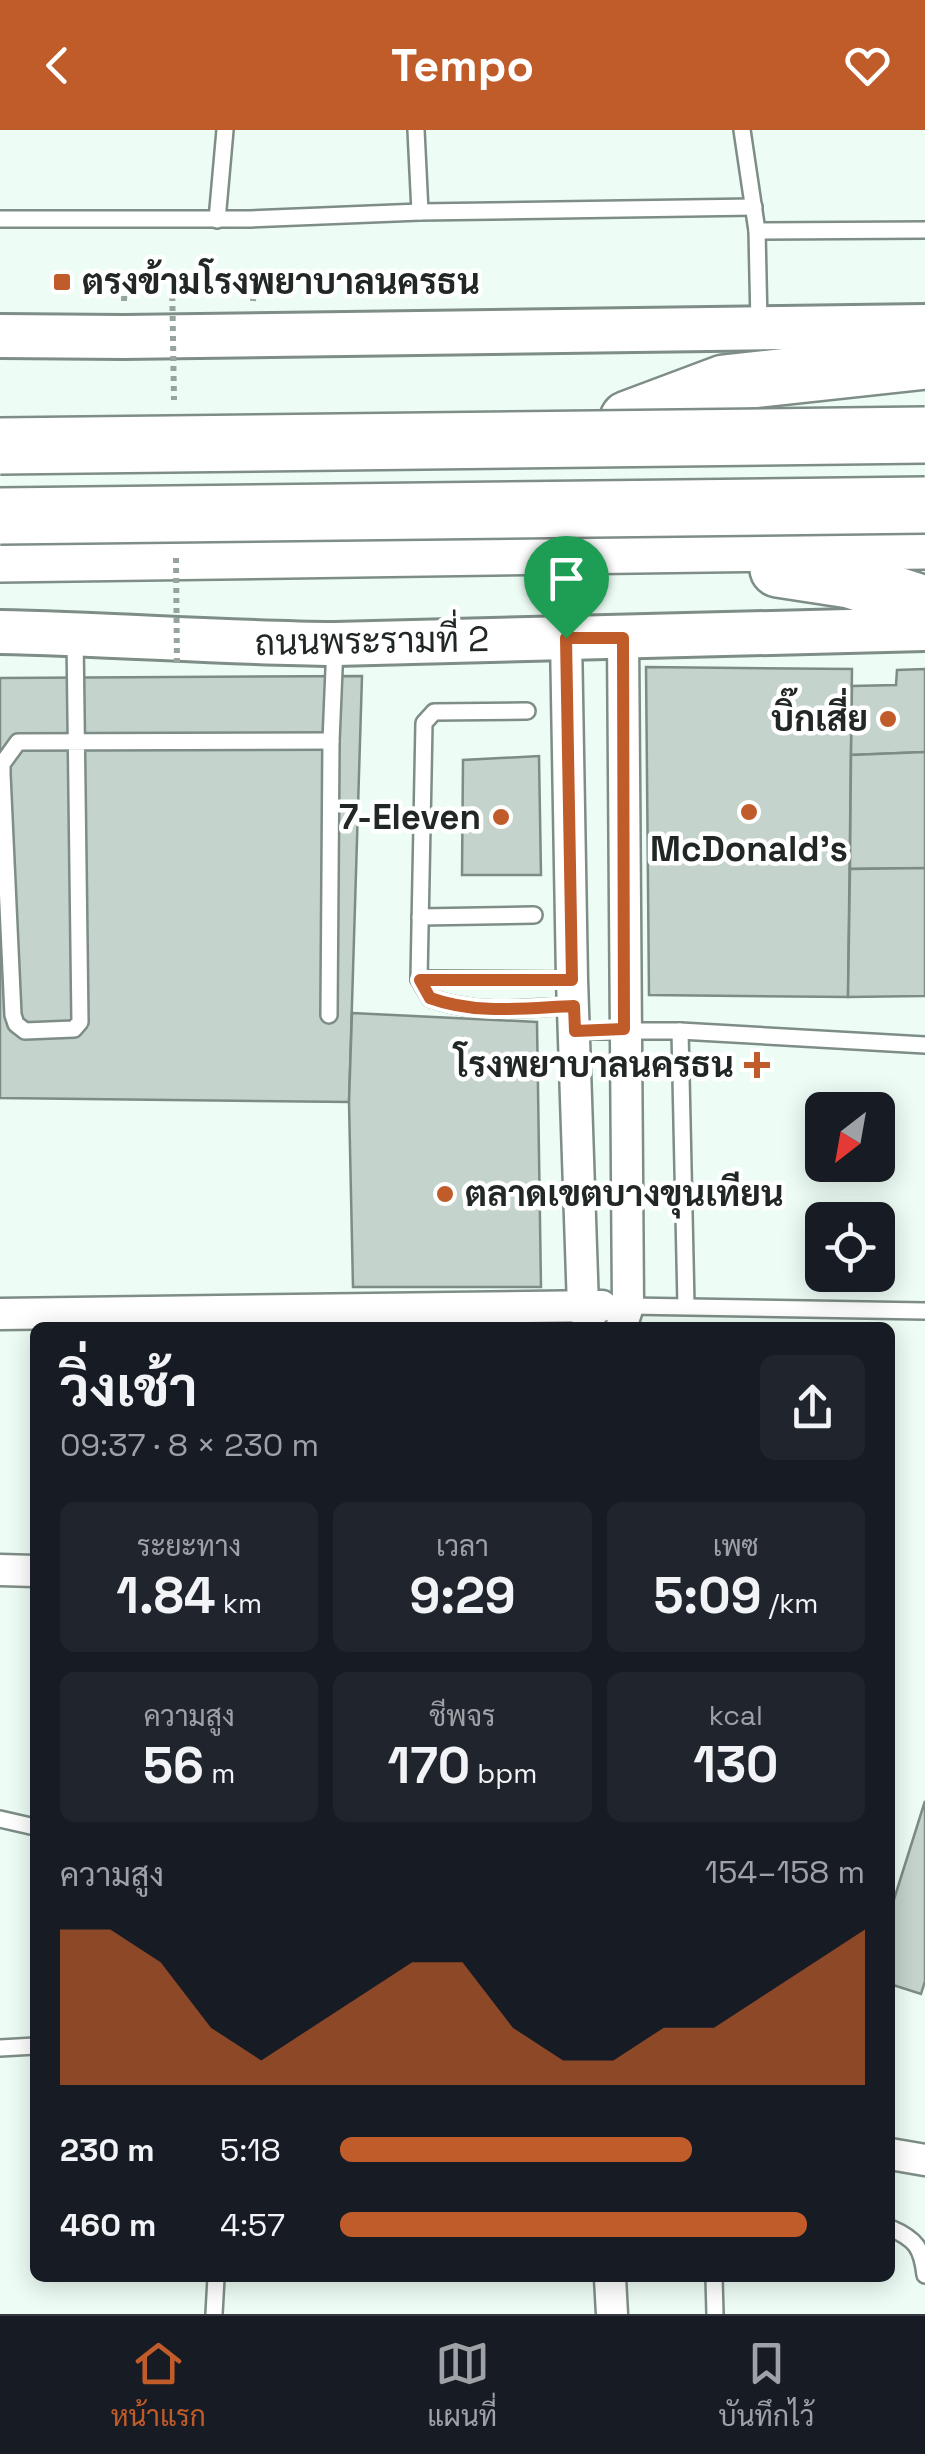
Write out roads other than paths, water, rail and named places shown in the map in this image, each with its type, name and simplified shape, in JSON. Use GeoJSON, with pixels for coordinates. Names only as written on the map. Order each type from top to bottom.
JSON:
{"type":"FeatureCollection","features":[{"type":"Feature","properties":{"kind":"highway"},"geometry":{"type":"LineString","coordinates":[[628,419],[724,382],[925,361]]}},
{"type":"Feature","properties":{"kind":"highway"},"geometry":{"type":"LineString","coordinates":[[0,428],[925,413]]}},
{"type":"Feature","properties":{"kind":"highway"},"geometry":{"type":"LineString","coordinates":[[0,446],[925,435]]}},
{"type":"Feature","properties":{"kind":"highway"},"geometry":{"type":"LineString","coordinates":[[0,516],[925,505]]}},
{"type":"Feature","properties":{"kind":"highway"},"geometry":{"type":"LineString","coordinates":[[0,554],[925,541]]}},
{"type":"Feature","properties":{"kind":"highway"},"geometry":{"type":"LineString","coordinates":[[655,544],[850,580],[925,604]]}},
{"type":"Feature","properties":{"kind":"main road"},"geometry":{"type":"LineString","coordinates":[[0,336],[925,326]]}},
{"type":"Feature","properties":{"kind":"main road","name":"ถนนพระรามที่ 2"},"geometry":{"type":"LineString","coordinates":[[0,632],[335,644],[925,629]]}},
{"type":"Feature","properties":{"kind":"street"},"geometry":{"type":"LineString","coordinates":[[566,638],[574,1005],[587,1317]]}},
{"type":"Feature","properties":{"kind":"street"},"geometry":{"type":"LineString","coordinates":[[0,1314],[624,1317],[623,638]]}},
{"type":"Feature","properties":{"kind":"street"},"geometry":{"type":"LineString","coordinates":[[0,1570],[30,1572]]}},
{"type":"Feature","properties":{"kind":"street"},"geometry":{"type":"LineString","coordinates":[[895,2155],[925,2160]]}},
{"type":"Feature","properties":{"kind":"street"},"geometry":{"type":"LineString","coordinates":[[610,2282],[612,2314]]}},
{"type":"Feature","properties":{"kind":"lane"},"geometry":{"type":"LineString","coordinates":[[217,220],[224,130]]}},
{"type":"Feature","properties":{"kind":"lane"},"geometry":{"type":"LineString","coordinates":[[416,130],[420,212]]}},
{"type":"Feature","properties":{"kind":"lane"},"geometry":{"type":"LineString","coordinates":[[742,130],[758,231],[759,327]]}},
{"type":"Feature","properties":{"kind":"lane"},"geometry":{"type":"LineString","coordinates":[[0,218],[217,220],[420,212],[754,207]]}},
{"type":"Feature","properties":{"kind":"lane"},"geometry":{"type":"LineString","coordinates":[[758,231],[925,230]]}},
{"type":"Feature","properties":{"kind":"lane"},"geometry":{"type":"LineString","coordinates":[[75,634],[78,740],[80,1022],[74,1029],[24,1031],[13,1016],[2,764],[18,742],[78,740],[331,742]]}},
{"type":"Feature","properties":{"kind":"lane"},"geometry":{"type":"LineString","coordinates":[[329,1016],[335,644]]}},
{"type":"Feature","properties":{"kind":"lane"},"geometry":{"type":"LineString","coordinates":[[527,711],[434,712],[424,724],[420,980],[430,998],[452,1006],[479,1009],[574,1005]]}},
{"type":"Feature","properties":{"kind":"lane"},"geometry":{"type":"LineString","coordinates":[[420,917],[534,915]]}},
{"type":"Feature","properties":{"kind":"lane"},"geometry":{"type":"LineString","coordinates":[[420,980],[574,1005],[624,1029],[925,1045]]}},
{"type":"Feature","properties":{"kind":"lane"},"geometry":{"type":"LineString","coordinates":[[680,1031],[686,1304]]}},
{"type":"Feature","properties":{"kind":"lane"},"geometry":{"type":"LineString","coordinates":[[624,1317],[686,1304],[925,1311]]}},
{"type":"Feature","properties":{"kind":"lane"},"geometry":{"type":"LineString","coordinates":[[0,1819],[30,1827]]}},
{"type":"Feature","properties":{"kind":"lane"},"geometry":{"type":"LineString","coordinates":[[0,2048],[30,2046]]}},
{"type":"Feature","properties":{"kind":"lane"},"geometry":{"type":"LineString","coordinates":[[895,2230],[910,2236],[922,2250],[925,2276]]}},
{"type":"Feature","properties":{"kind":"lane"},"geometry":{"type":"LineString","coordinates":[[214,2314],[216,2282]]}},
{"type":"Feature","properties":{"kind":"lane"},"geometry":{"type":"LineString","coordinates":[[714,2282],[715,2314]]}},
{"type":"Feature","properties":{"kind":"place","name":"ตรงข้ามโรงพยาบาลนครธน"},"geometry":{"type":"Point","coordinates":[62,282]}},
{"type":"Feature","properties":{"kind":"place","name":"บิ๊กเสี่ย"},"geometry":{"type":"Point","coordinates":[888,719]}},
{"type":"Feature","properties":{"kind":"place","name":"McDonald's"},"geometry":{"type":"Point","coordinates":[749,812]}},
{"type":"Feature","properties":{"kind":"place","name":"7-Eleven"},"geometry":{"type":"Point","coordinates":[501,817]}},
{"type":"Feature","properties":{"kind":"place","name":"โรงพยาบาลนครธน"},"geometry":{"type":"Point","coordinates":[757,1065]}},
{"type":"Feature","properties":{"kind":"place","name":"ตลาดเขตบางขุนเทียน"},"geometry":{"type":"Point","coordinates":[445,1194]}}]}
